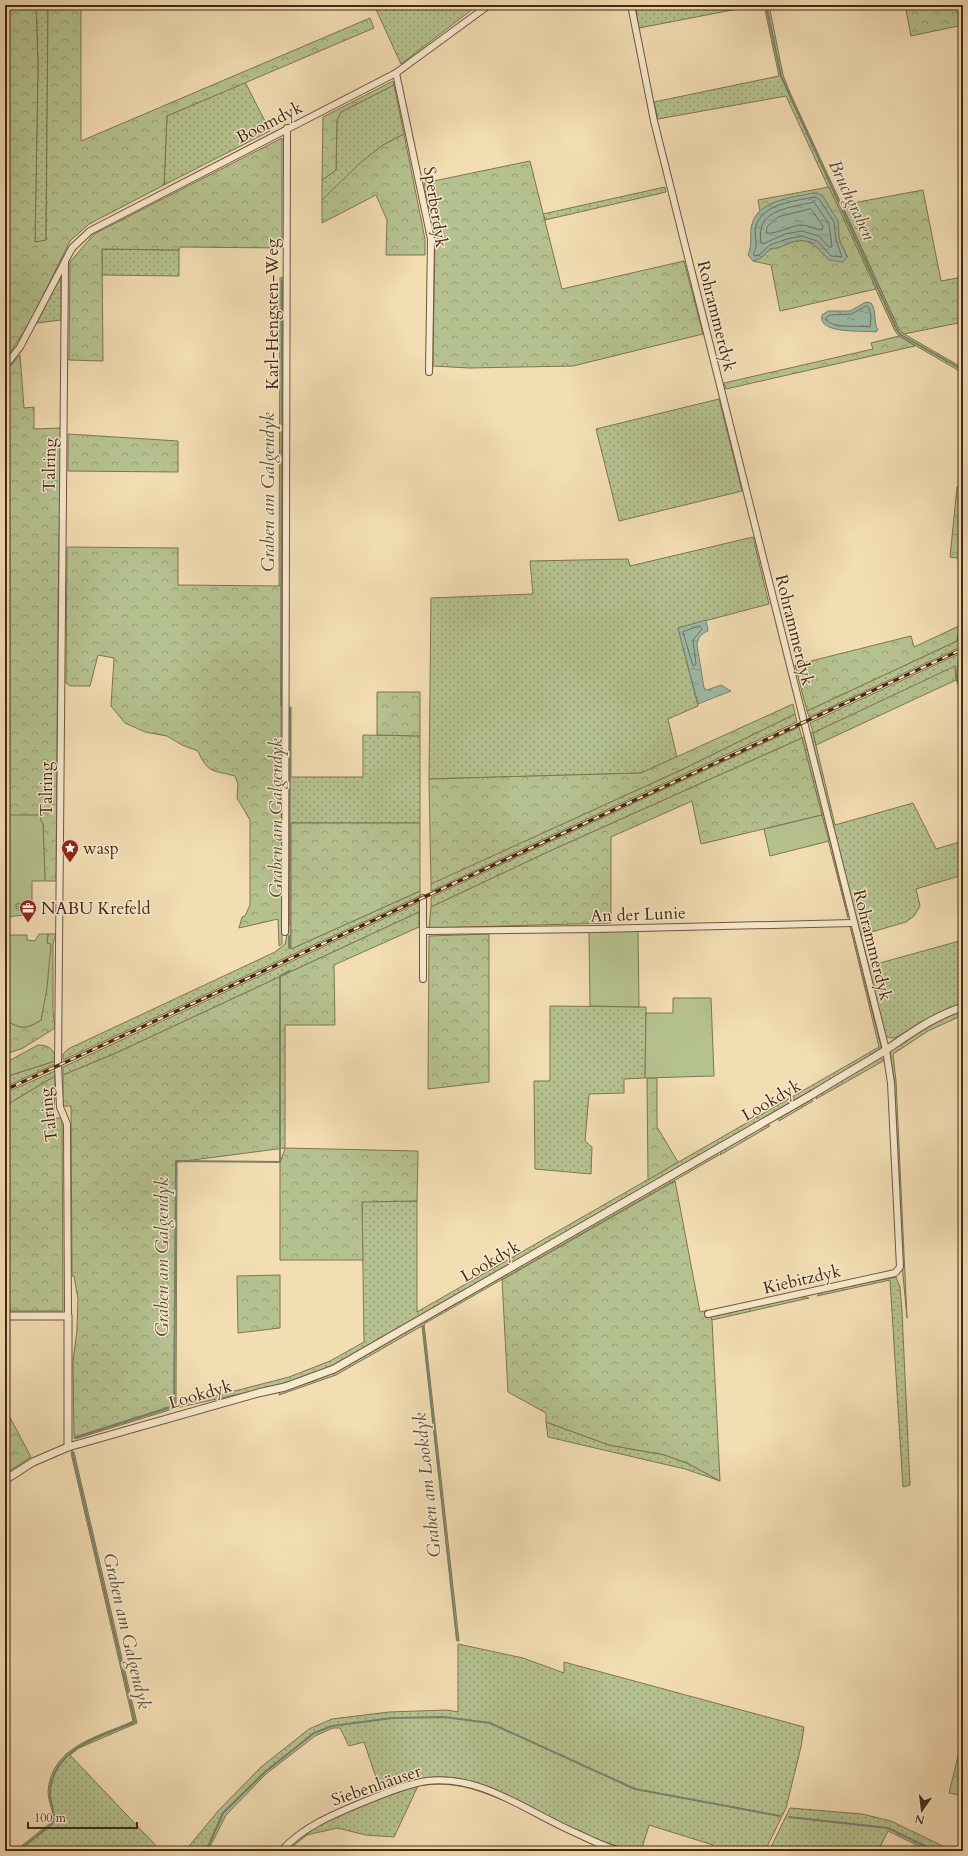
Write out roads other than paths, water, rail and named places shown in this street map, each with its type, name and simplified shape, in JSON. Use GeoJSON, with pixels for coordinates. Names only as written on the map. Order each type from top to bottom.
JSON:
{"type":"FeatureCollection","features":[{"type":"Feature","properties":{"kind":"street","name":"Boomdyk"},"geometry":{"type":"LineString","coordinates":[[5,366],[20,347],[72,248],[90,231],[396,73],[489,5]]}},
{"type":"Feature","properties":{"kind":"street","name":"Rohrammerdyk"},"geometry":{"type":"LineString","coordinates":[[631,5],[654,121],[853,923],[886,1050],[891,1083],[900,1267]]}},
{"type":"Feature","properties":{"kind":"street","name":"Sperberdyk"},"geometry":{"type":"LineString","coordinates":[[396,73],[431,239],[429,372]]}},
{"type":"Feature","properties":{"kind":"street","name":"Karl-Hengsten-Weg"},"geometry":{"type":"LineString","coordinates":[[284,932],[287,128]]}},
{"type":"Feature","properties":{"kind":"street","name":"Talring"},"geometry":{"type":"LineString","coordinates":[[65,262],[58,1066],[60,1107],[66,1124],[68,1446]]}},
{"type":"Feature","properties":{"kind":"street"},"geometry":{"type":"LineString","coordinates":[[423,898],[423,979]]}},
{"type":"Feature","properties":{"kind":"street","name":"An der Lunie"},"geometry":{"type":"LineString","coordinates":[[424,931],[597,929],[853,923]]}},
{"type":"Feature","properties":{"kind":"street","name":"Lookdyk"},"geometry":{"type":"LineString","coordinates":[[5,1480],[33,1462],[68,1446],[258,1393],[286,1387],[334,1369],[813,1094],[886,1050],[917,1028],[950,1011],[963,1007]]}},
{"type":"Feature","properties":{"kind":"street","name":"Kiebitzdyk"},"geometry":{"type":"LineString","coordinates":[[708,1314],[895,1273],[900,1267]]}},
{"type":"Feature","properties":{"kind":"street"},"geometry":{"type":"LineString","coordinates":[[5,1316],[68,1316]]}},
{"type":"Feature","properties":{"kind":"street","name":"Siebenhäuser"},"geometry":{"type":"LineString","coordinates":[[281,1851],[300,1834],[321,1820],[370,1799],[418,1782],[451,1780],[463,1782],[497,1794],[566,1829],[621,1851]]}},
{"type":"Feature","properties":{"kind":"water"},"geometry":{"type":"Polygon","coordinates":[[[814,193],[822,195],[838,221],[839,239],[847,257],[843,262],[829,260],[812,244],[802,241],[796,241],[771,249],[757,260],[753,261],[748,255],[751,228],[756,216],[769,205],[778,201],[814,193]]]}},
{"type":"Feature","properties":{"kind":"water"},"geometry":{"type":"Polygon","coordinates":[[[866,302],[871,303],[873,306],[878,330],[876,332],[834,329],[827,326],[822,321],[822,315],[828,311],[850,311],[866,302]]]}},
{"type":"Feature","properties":{"kind":"water"},"geometry":{"type":"Polygon","coordinates":[[[706,620],[708,631],[700,636],[697,645],[704,688],[707,690],[721,685],[731,691],[698,704],[678,628],[706,620]]]}},
{"type":"Feature","properties":{"kind":"water"},"geometry":{"type":"Polygon","coordinates":[[[25,903],[28,905],[26,909],[18,910],[16,908],[16,904],[25,903]]]}},
{"type":"Feature","properties":{"kind":"waterway","name":"Bruchgraben"},"geometry":{"type":"LineString","coordinates":[[766,5],[781,76],[897,330],[901,335],[963,370]]}},
{"type":"Feature","properties":{"kind":"waterway","name":"Graben am Galgendyk"},"geometry":{"type":"LineString","coordinates":[[281,705],[282,280]]}},
{"type":"Feature","properties":{"kind":"waterway","name":"Bruchgraben"},"geometry":{"type":"LineString","coordinates":[[960,641],[963,608]]}},
{"type":"Feature","properties":{"kind":"waterway","name":"Bruchgraben"},"geometry":{"type":"LineString","coordinates":[[958,663],[957,679],[963,692]]}},
{"type":"Feature","properties":{"kind":"waterway","name":"Graben am Galgendyk"},"geometry":{"type":"LineString","coordinates":[[289,926],[290,709]]}},
{"type":"Feature","properties":{"kind":"waterway","name":"Graben am Galgendyk"},"geometry":{"type":"LineString","coordinates":[[289,936],[289,948]]}},
{"type":"Feature","properties":{"kind":"waterway","name":"Graben am Galgendyk"},"geometry":{"type":"LineString","coordinates":[[76,1437],[174,1406],[176,1161],[280,1162],[280,976],[289,971]]}},
{"type":"Feature","properties":{"kind":"waterway","name":"Graben am Lookdyk"},"geometry":{"type":"LineString","coordinates":[[423,1326],[457,1640]]}},
{"type":"Feature","properties":{"kind":"waterway","name":"Graben am Galgendyk"},"geometry":{"type":"LineString","coordinates":[[18,1851],[52,1824],[54,1816],[50,1791],[53,1776],[60,1764],[69,1754],[94,1739],[135,1722],[72,1451]]}},
{"type":"Feature","properties":{"kind":"waterway"},"geometry":{"type":"LineString","coordinates":[[206,1851],[223,1813],[265,1772],[314,1733],[332,1726],[392,1718],[444,1717],[490,1723],[635,1789],[780,1816]]}},
{"type":"Feature","properties":{"kind":"waterway"},"geometry":{"type":"LineString","coordinates":[[789,1817],[888,1828],[935,1851]]}},
{"type":"Feature","properties":{"kind":"railway"},"geometry":{"type":"LineString","coordinates":[[5,1090],[963,649]]}},
{"type":"Feature","properties":{"kind":"place","name":"wasp"},"geometry":{"type":"Point","coordinates":[70,863]}},
{"type":"Feature","properties":{"kind":"place","name":"NABU Krefeld"},"geometry":{"type":"Point","coordinates":[28,923]}}]}
